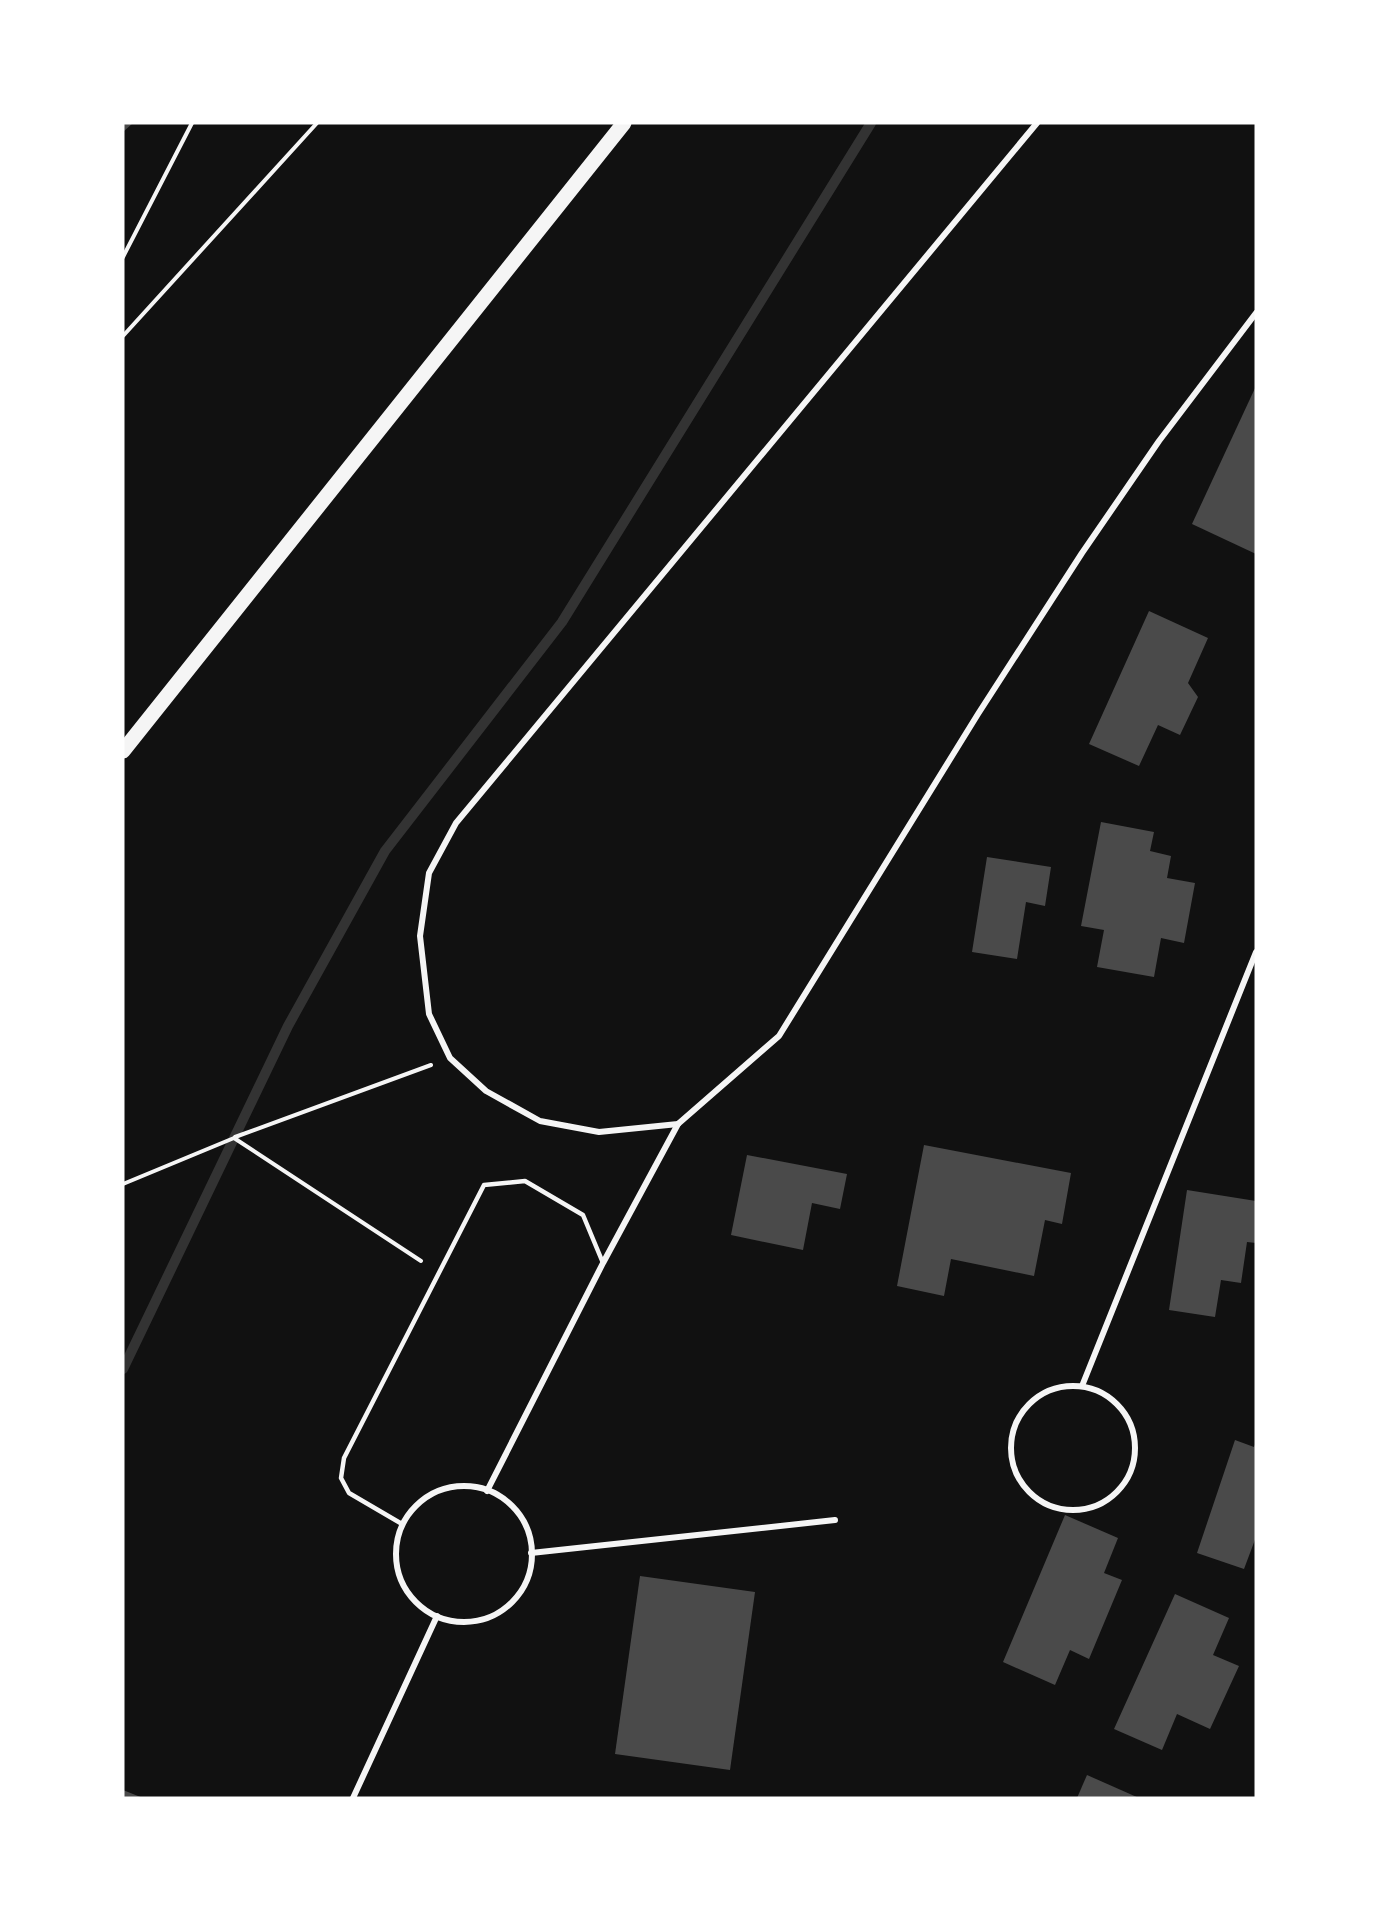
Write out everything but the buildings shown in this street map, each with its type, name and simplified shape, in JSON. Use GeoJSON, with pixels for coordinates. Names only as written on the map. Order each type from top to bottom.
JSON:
{"type":"FeatureCollection","features":[{"type":"Feature","properties":{"kind":"main road"},"geometry":{"type":"LineString","coordinates":[[123,751],[624,123]]}},
{"type":"Feature","properties":{"kind":"street"},"geometry":{"type":"LineString","coordinates":[[678,1124],[599,1132],[540,1122],[486,1091],[450,1058],[429,1014],[420,936],[429,873],[456,824],[1037,123]]}},
{"type":"Feature","properties":{"kind":"street"},"geometry":{"type":"LineString","coordinates":[[487,1491],[603,1263],[678,1124],[779,1036],[959,744],[1082,553],[1159,441],[1256,313]]}},
{"type":"Feature","properties":{"kind":"street"},"geometry":{"type":"LineString","coordinates":[[1082,1386],[1256,952]]}},
{"type":"Feature","properties":{"kind":"street"},"geometry":{"type":"LineString","coordinates":[[1082,1386],[1101,1392],[1123,1410],[1132,1427],[1135,1456],[1129,1475],[1110,1497],[1084,1509],[1064,1509],[1046,1503],[1024,1485],[1012,1459],[1012,1439],[1017,1420],[1036,1398],[1053,1389],[1082,1386]]}},
{"type":"Feature","properties":{"kind":"street"},"geometry":{"type":"LineString","coordinates":[[452,1486],[474,1486],[487,1491],[511,1505],[524,1521],[531,1541],[526,1582],[514,1599],[498,1613],[478,1620],[458,1621],[437,1616],[418,1605],[404,1587],[396,1567],[396,1545],[402,1524],[415,1506],[432,1493],[452,1486]]}},
{"type":"Feature","properties":{"kind":"street"},"geometry":{"type":"LineString","coordinates":[[531,1553],[835,1520]]}},
{"type":"Feature","properties":{"kind":"street"},"geometry":{"type":"LineString","coordinates":[[353,1798],[437,1616]]}},
{"type":"Feature","properties":{"kind":"lane"},"geometry":{"type":"LineString","coordinates":[[402,1524],[349,1493],[341,1478],[344,1458],[483,1185],[525,1181],[582,1215],[603,1263]]}},
{"type":"Feature","properties":{"kind":"path"},"geometry":{"type":"LineString","coordinates":[[123,257],[192,123]]}},
{"type":"Feature","properties":{"kind":"path"},"geometry":{"type":"LineString","coordinates":[[123,336],[317,123]]}},
{"type":"Feature","properties":{"kind":"path"},"geometry":{"type":"LineString","coordinates":[[123,1184],[234,1137],[450,1058]]}},
{"type":"Feature","properties":{"kind":"path"},"geometry":{"type":"LineString","coordinates":[[234,1137],[439,1273]]}},
{"type":"Feature","properties":{"kind":"waterway"},"geometry":{"type":"LineString","coordinates":[[123,1369],[288,1026],[385,851],[562,622],[871,123]]}}]}
